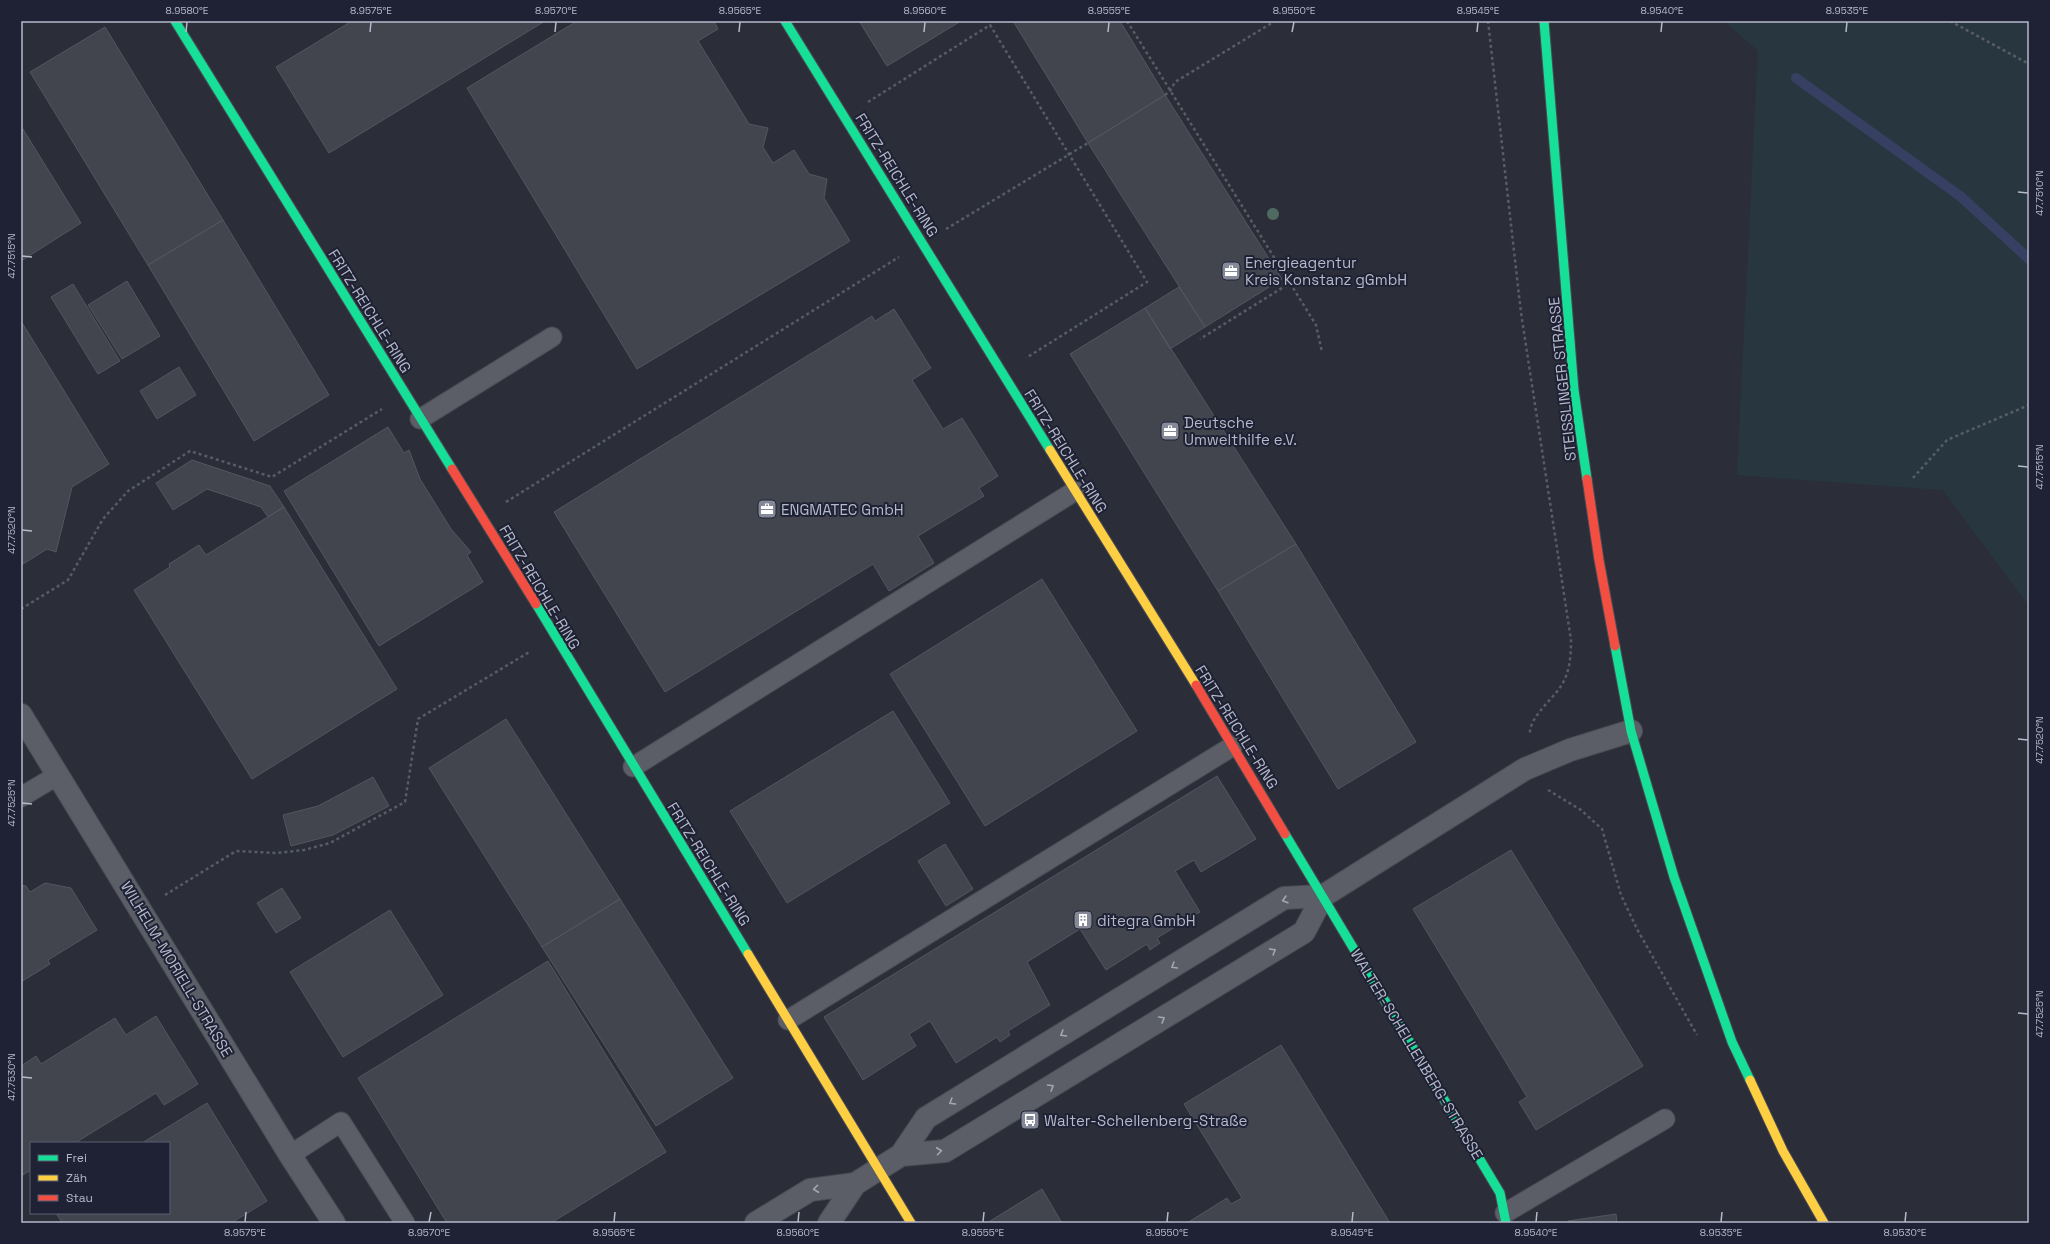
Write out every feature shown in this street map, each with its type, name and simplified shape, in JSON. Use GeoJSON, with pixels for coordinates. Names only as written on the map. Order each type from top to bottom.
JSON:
{"type":"FeatureCollection","features":[{"type":"Feature","properties":{"kind":"street","name":"FRITZ-REICHLE-RING"},"geometry":{"type":"LineString","coordinates":[[175,21],[405,395],[483,518],[911,1223]]}},
{"type":"Feature","properties":{"kind":"street","name":"FRITZ-REICHLE-RING"},"geometry":{"type":"LineString","coordinates":[[785,21],[1323,896]]}},
{"type":"Feature","properties":{"kind":"street","name":"STEISSLINGER STRASSE"},"geometry":{"type":"LineString","coordinates":[[1544,21],[1574,390],[1599,560],[1631,731],[1674,877],[1732,1042],[1783,1151],[1824,1223]]}},
{"type":"Feature","properties":{"kind":"street","name":"WILHELM-MORIELL-STRASSE"},"geometry":{"type":"LineString","coordinates":[[21,715],[290,1155],[334,1223]]}},
{"type":"Feature","properties":{"kind":"street"},"geometry":{"type":"LineString","coordinates":[[756,1223],[810,1190],[855,1184],[878,1170],[901,1155],[926,1118],[1284,898],[1323,896],[1525,768],[1570,750],[1631,731]]}},
{"type":"Feature","properties":{"kind":"street"},"geometry":{"type":"LineString","coordinates":[[901,1155],[945,1151],[1304,932],[1323,896]]}},
{"type":"Feature","properties":{"kind":"street","name":"WALTER-SCHELLENBERG-STRASSE"},"geometry":{"type":"LineString","coordinates":[[1323,896],[1500,1193],[1505,1220]]}},
{"type":"Feature","properties":{"kind":"street"},"geometry":{"type":"LineString","coordinates":[[829,1223],[855,1184]]}},
{"type":"Feature","properties":{"kind":"lane"},"geometry":{"type":"LineString","coordinates":[[420,419],[552,337]]}},
{"type":"Feature","properties":{"kind":"lane"},"geometry":{"type":"LineString","coordinates":[[633,767],[1074,491]]}},
{"type":"Feature","properties":{"kind":"lane"},"geometry":{"type":"LineString","coordinates":[[788,1020],[1232,746]]}},
{"type":"Feature","properties":{"kind":"lane"},"geometry":{"type":"LineString","coordinates":[[21,797],[58,775]]}},
{"type":"Feature","properties":{"kind":"lane"},"geometry":{"type":"LineString","coordinates":[[1505,1220],[1665,1119]]}},
{"type":"Feature","properties":{"kind":"lane"},"geometry":{"type":"LineString","coordinates":[[290,1155],[341,1122],[405,1223]]}},
{"type":"Feature","properties":{"kind":"path"},"geometry":{"type":"LineString","coordinates":[[1127,21],[1316,325],[1322,352]]}},
{"type":"Feature","properties":{"kind":"path"},"geometry":{"type":"LineString","coordinates":[[1165,95],[1170,91],[1175,82],[1275,21]]}},
{"type":"Feature","properties":{"kind":"path"},"geometry":{"type":"LineString","coordinates":[[1950,21],[2029,64]]}},
{"type":"Feature","properties":{"kind":"path"},"geometry":{"type":"LineString","coordinates":[[844,116],[990,25],[1070,154],[1147,282],[1001,373]]}},
{"type":"Feature","properties":{"kind":"path"},"geometry":{"type":"LineString","coordinates":[[483,518],[502,504],[922,243],[1088,143]]}},
{"type":"Feature","properties":{"kind":"path"},"geometry":{"type":"LineString","coordinates":[[1200,339],[1290,283]]}},
{"type":"Feature","properties":{"kind":"path"},"geometry":{"type":"LineString","coordinates":[[21,609],[68,580],[103,519],[128,491],[190,451],[272,477],[405,395]]}},
{"type":"Feature","properties":{"kind":"path"},"geometry":{"type":"LineString","coordinates":[[1913,478],[1947,440],[2029,405]]}},
{"type":"Feature","properties":{"kind":"path"},"geometry":{"type":"LineString","coordinates":[[141,910],[236,851],[277,853],[304,850],[330,843],[405,802],[418,720],[554,637]]}},
{"type":"Feature","properties":{"kind":"shaded area"},"geometry":{"type":"Polygon","coordinates":[[[1724,21],[2029,21],[2029,606],[1943,490],[1737,475],[1758,51],[1724,21]]]}},
{"type":"Feature","properties":{"kind":"building"},"geometry":{"type":"Polygon","coordinates":[[[352,21],[545,21],[329,153],[276,67],[352,21]]]}},
{"type":"Feature","properties":{"kind":"building"},"geometry":{"type":"Polygon","coordinates":[[[577,21],[714,21],[718,29],[698,41],[749,124],[768,128],[763,147],[773,163],[794,150],[809,174],[827,179],[824,198],[850,241],[637,369],[467,88],[577,21]]]}},
{"type":"Feature","properties":{"kind":"building"},"geometry":{"type":"Polygon","coordinates":[[[859,21],[961,21],[887,66],[859,21]]]}},
{"type":"Feature","properties":{"kind":"building"},"geometry":{"type":"Polygon","coordinates":[[[1013,21],[1120,21],[1165,95],[1088,143],[1013,21]]]}},
{"type":"Feature","properties":{"kind":"building"},"geometry":{"type":"Polygon","coordinates":[[[105,27],[223,220],[148,265],[30,72],[105,27]]]}},
{"type":"Feature","properties":{"kind":"building"},"geometry":{"type":"Polygon","coordinates":[[[1165,95],[1282,279],[1205,327],[1088,143],[1165,95]]]}},
{"type":"Feature","properties":{"kind":"building"},"geometry":{"type":"Polygon","coordinates":[[[21,126],[81,223],[21,261],[21,126]]]}},
{"type":"Feature","properties":{"kind":"building"},"geometry":{"type":"Polygon","coordinates":[[[223,220],[329,395],[254,441],[148,265],[223,220]]]}},
{"type":"Feature","properties":{"kind":"building"},"geometry":{"type":"Polygon","coordinates":[[[127,281],[160,336],[122,359],[88,305],[127,281]]]}},
{"type":"Feature","properties":{"kind":"building"},"geometry":{"type":"Polygon","coordinates":[[[73,284],[120,361],[98,374],[51,297],[73,284]]]}},
{"type":"Feature","properties":{"kind":"building"},"geometry":{"type":"Polygon","coordinates":[[[1179,287],[1205,327],[1170,349],[1145,308],[1179,287]]]}},
{"type":"Feature","properties":{"kind":"building"},"geometry":{"type":"Polygon","coordinates":[[[1145,308],[1296,544],[1218,591],[1070,354],[1145,308]]]}},
{"type":"Feature","properties":{"kind":"building"},"geometry":{"type":"Polygon","coordinates":[[[894,309],[931,368],[912,380],[943,429],[962,418],[998,476],[979,488],[984,496],[918,536],[934,563],[889,591],[873,564],[665,692],[554,512],[872,316],[875,321],[894,309]]]}},
{"type":"Feature","properties":{"kind":"building"},"geometry":{"type":"Polygon","coordinates":[[[21,321],[109,464],[72,487],[56,552],[47,549],[23,564],[21,561],[21,321]]]}},
{"type":"Feature","properties":{"kind":"building"},"geometry":{"type":"Polygon","coordinates":[[[179,367],[196,395],[157,419],[140,391],[179,367]]]}},
{"type":"Feature","properties":{"kind":"building"},"geometry":{"type":"Polygon","coordinates":[[[388,427],[404,453],[409,450],[420,479],[451,529],[471,552],[467,555],[483,582],[379,646],[284,491],[388,427]]]}},
{"type":"Feature","properties":{"kind":"building"},"geometry":{"type":"Polygon","coordinates":[[[192,460],[270,486],[284,507],[268,517],[261,507],[207,489],[173,510],[156,483],[192,460]]]}},
{"type":"Feature","properties":{"kind":"building"},"geometry":{"type":"Polygon","coordinates":[[[284,507],[397,689],[252,779],[134,590],[170,567],[169,564],[199,545],[206,555],[284,507]]]}},
{"type":"Feature","properties":{"kind":"building"},"geometry":{"type":"Polygon","coordinates":[[[1296,544],[1416,742],[1338,789],[1218,591],[1296,544]]]}},
{"type":"Feature","properties":{"kind":"building"},"geometry":{"type":"Polygon","coordinates":[[[1042,579],[1137,731],[985,826],[890,674],[1042,579]]]}},
{"type":"Feature","properties":{"kind":"building"},"geometry":{"type":"Polygon","coordinates":[[[893,711],[950,803],[787,903],[730,811],[893,711]]]}},
{"type":"Feature","properties":{"kind":"building"},"geometry":{"type":"Polygon","coordinates":[[[506,719],[620,899],[542,947],[429,768],[506,719]]]}},
{"type":"Feature","properties":{"kind":"building","name":"ditegra GmbH"},"geometry":{"type":"Polygon","coordinates":[[[1217,776],[1256,839],[1201,872],[1194,860],[1175,871],[1200,912],[1157,938],[1160,943],[1150,950],[1147,944],[1106,970],[1080,929],[1027,962],[1050,1005],[1008,1031],[1010,1035],[1000,1042],[997,1037],[956,1063],[930,1021],[909,1034],[916,1046],[863,1080],[824,1017],[1217,776]]]}},
{"type":"Feature","properties":{"kind":"building"},"geometry":{"type":"Polygon","coordinates":[[[373,777],[389,806],[333,835],[291,846],[283,815],[318,806],[373,777]]]}},
{"type":"Feature","properties":{"kind":"building"},"geometry":{"type":"Polygon","coordinates":[[[945,844],[973,889],[946,906],[918,861],[945,844]]]}},
{"type":"Feature","properties":{"kind":"building"},"geometry":{"type":"Polygon","coordinates":[[[1511,850],[1643,1066],[1536,1130],[1519,1102],[1527,1097],[1413,909],[1511,850]]]}},
{"type":"Feature","properties":{"kind":"building"},"geometry":{"type":"Polygon","coordinates":[[[45,883],[71,888],[97,930],[48,960],[50,964],[21,982],[21,885],[26,886],[30,892],[45,883]]]}},
{"type":"Feature","properties":{"kind":"building"},"geometry":{"type":"Polygon","coordinates":[[[282,888],[301,918],[276,933],[257,903],[282,888]]]}},
{"type":"Feature","properties":{"kind":"building"},"geometry":{"type":"Polygon","coordinates":[[[620,899],[733,1078],[656,1126],[542,947],[620,899]]]}},
{"type":"Feature","properties":{"kind":"building"},"geometry":{"type":"Polygon","coordinates":[[[390,910],[443,995],[343,1057],[290,972],[390,910]]]}},
{"type":"Feature","properties":{"kind":"building"},"geometry":{"type":"Polygon","coordinates":[[[548,961],[666,1152],[551,1223],[447,1223],[358,1078],[548,961]]]}},
{"type":"Feature","properties":{"kind":"building"},"geometry":{"type":"Polygon","coordinates":[[[156,1016],[198,1084],[164,1105],[156,1093],[77,1142],[30,1142],[30,1171],[21,1176],[21,1066],[36,1056],[41,1064],[115,1018],[126,1035],[156,1016]]]}},
{"type":"Feature","properties":{"kind":"building"},"geometry":{"type":"Polygon","coordinates":[[[1281,1045],[1390,1223],[1187,1223],[1227,1198],[1231,1204],[1242,1198],[1184,1104],[1281,1045]]]}},
{"type":"Feature","properties":{"kind":"building"},"geometry":{"type":"Polygon","coordinates":[[[207,1103],[267,1201],[231,1223],[62,1223],[57,1214],[170,1214],[170,1142],[144,1142],[207,1103]]]}},
{"type":"Feature","properties":{"kind":"building"},"geometry":{"type":"Polygon","coordinates":[[[1042,1189],[1062,1223],[987,1223],[1042,1189]]]}},
{"type":"Feature","properties":{"kind":"building"},"geometry":{"type":"Polygon","coordinates":[[[1616,1214],[1617,1223],[1568,1223],[1568,1221],[1616,1214]]]}},
{"type":"Feature","properties":{"kind":"waterway"},"geometry":{"type":"LineString","coordinates":[[1796,78],[1960,196],[2029,259]]}},
{"type":"Feature","properties":{"kind":"traffic: fast"},"geometry":{"type":"LineString","coordinates":[[175,21],[452,469]]}},
{"type":"Feature","properties":{"kind":"traffic: fast"},"geometry":{"type":"LineString","coordinates":[[785,21],[1050,450]]}},
{"type":"Feature","properties":{"kind":"traffic: fast"},"geometry":{"type":"LineString","coordinates":[[1544,21],[1574,390],[1587,479]]}},
{"type":"Feature","properties":{"kind":"traffic: fast"},"geometry":{"type":"LineString","coordinates":[[536,604],[748,954]]}},
{"type":"Feature","properties":{"kind":"traffic: fast"},"geometry":{"type":"LineString","coordinates":[[1615,646],[1631,731],[1674,877],[1732,1042],[1750,1080]]}},
{"type":"Feature","properties":{"kind":"traffic: fast"},"geometry":{"type":"LineString","coordinates":[[1285,834],[1500,1193],[1506,1223]]}},
{"type":"Feature","properties":{"kind":"traffic: slow"},"geometry":{"type":"LineString","coordinates":[[1050,450],[1196,685]]}},
{"type":"Feature","properties":{"kind":"traffic: slow"},"geometry":{"type":"LineString","coordinates":[[748,954],[911,1223]]}},
{"type":"Feature","properties":{"kind":"traffic: slow"},"geometry":{"type":"LineString","coordinates":[[1750,1080],[1783,1151],[1824,1223]]}},
{"type":"Feature","properties":{"kind":"traffic: jam"},"geometry":{"type":"LineString","coordinates":[[452,469],[536,604]]}},
{"type":"Feature","properties":{"kind":"traffic: jam"},"geometry":{"type":"LineString","coordinates":[[1587,479],[1599,560],[1615,646]]}},
{"type":"Feature","properties":{"kind":"traffic: jam"},"geometry":{"type":"LineString","coordinates":[[1196,685],[1285,834]]}},
{"type":"Feature","properties":{"kind":"place","name":"Energieagentur Kreis Konstanz gGmbH"},"geometry":{"type":"Point","coordinates":[1231,271]}},
{"type":"Feature","properties":{"kind":"place","name":"Deutsche Umwelthilfe e.V."},"geometry":{"type":"Point","coordinates":[1170,431]}},
{"type":"Feature","properties":{"kind":"place","name":"ENGMATEC GmbH"},"geometry":{"type":"Point","coordinates":[767,509]}},
{"type":"Feature","properties":{"kind":"place","name":"ditegra GmbH"},"geometry":{"type":"Point","coordinates":[1083,920]}},
{"type":"Feature","properties":{"kind":"place","name":"Walter-Schellenberg-Straße"},"geometry":{"type":"Point","coordinates":[1030,1120]}}]}
